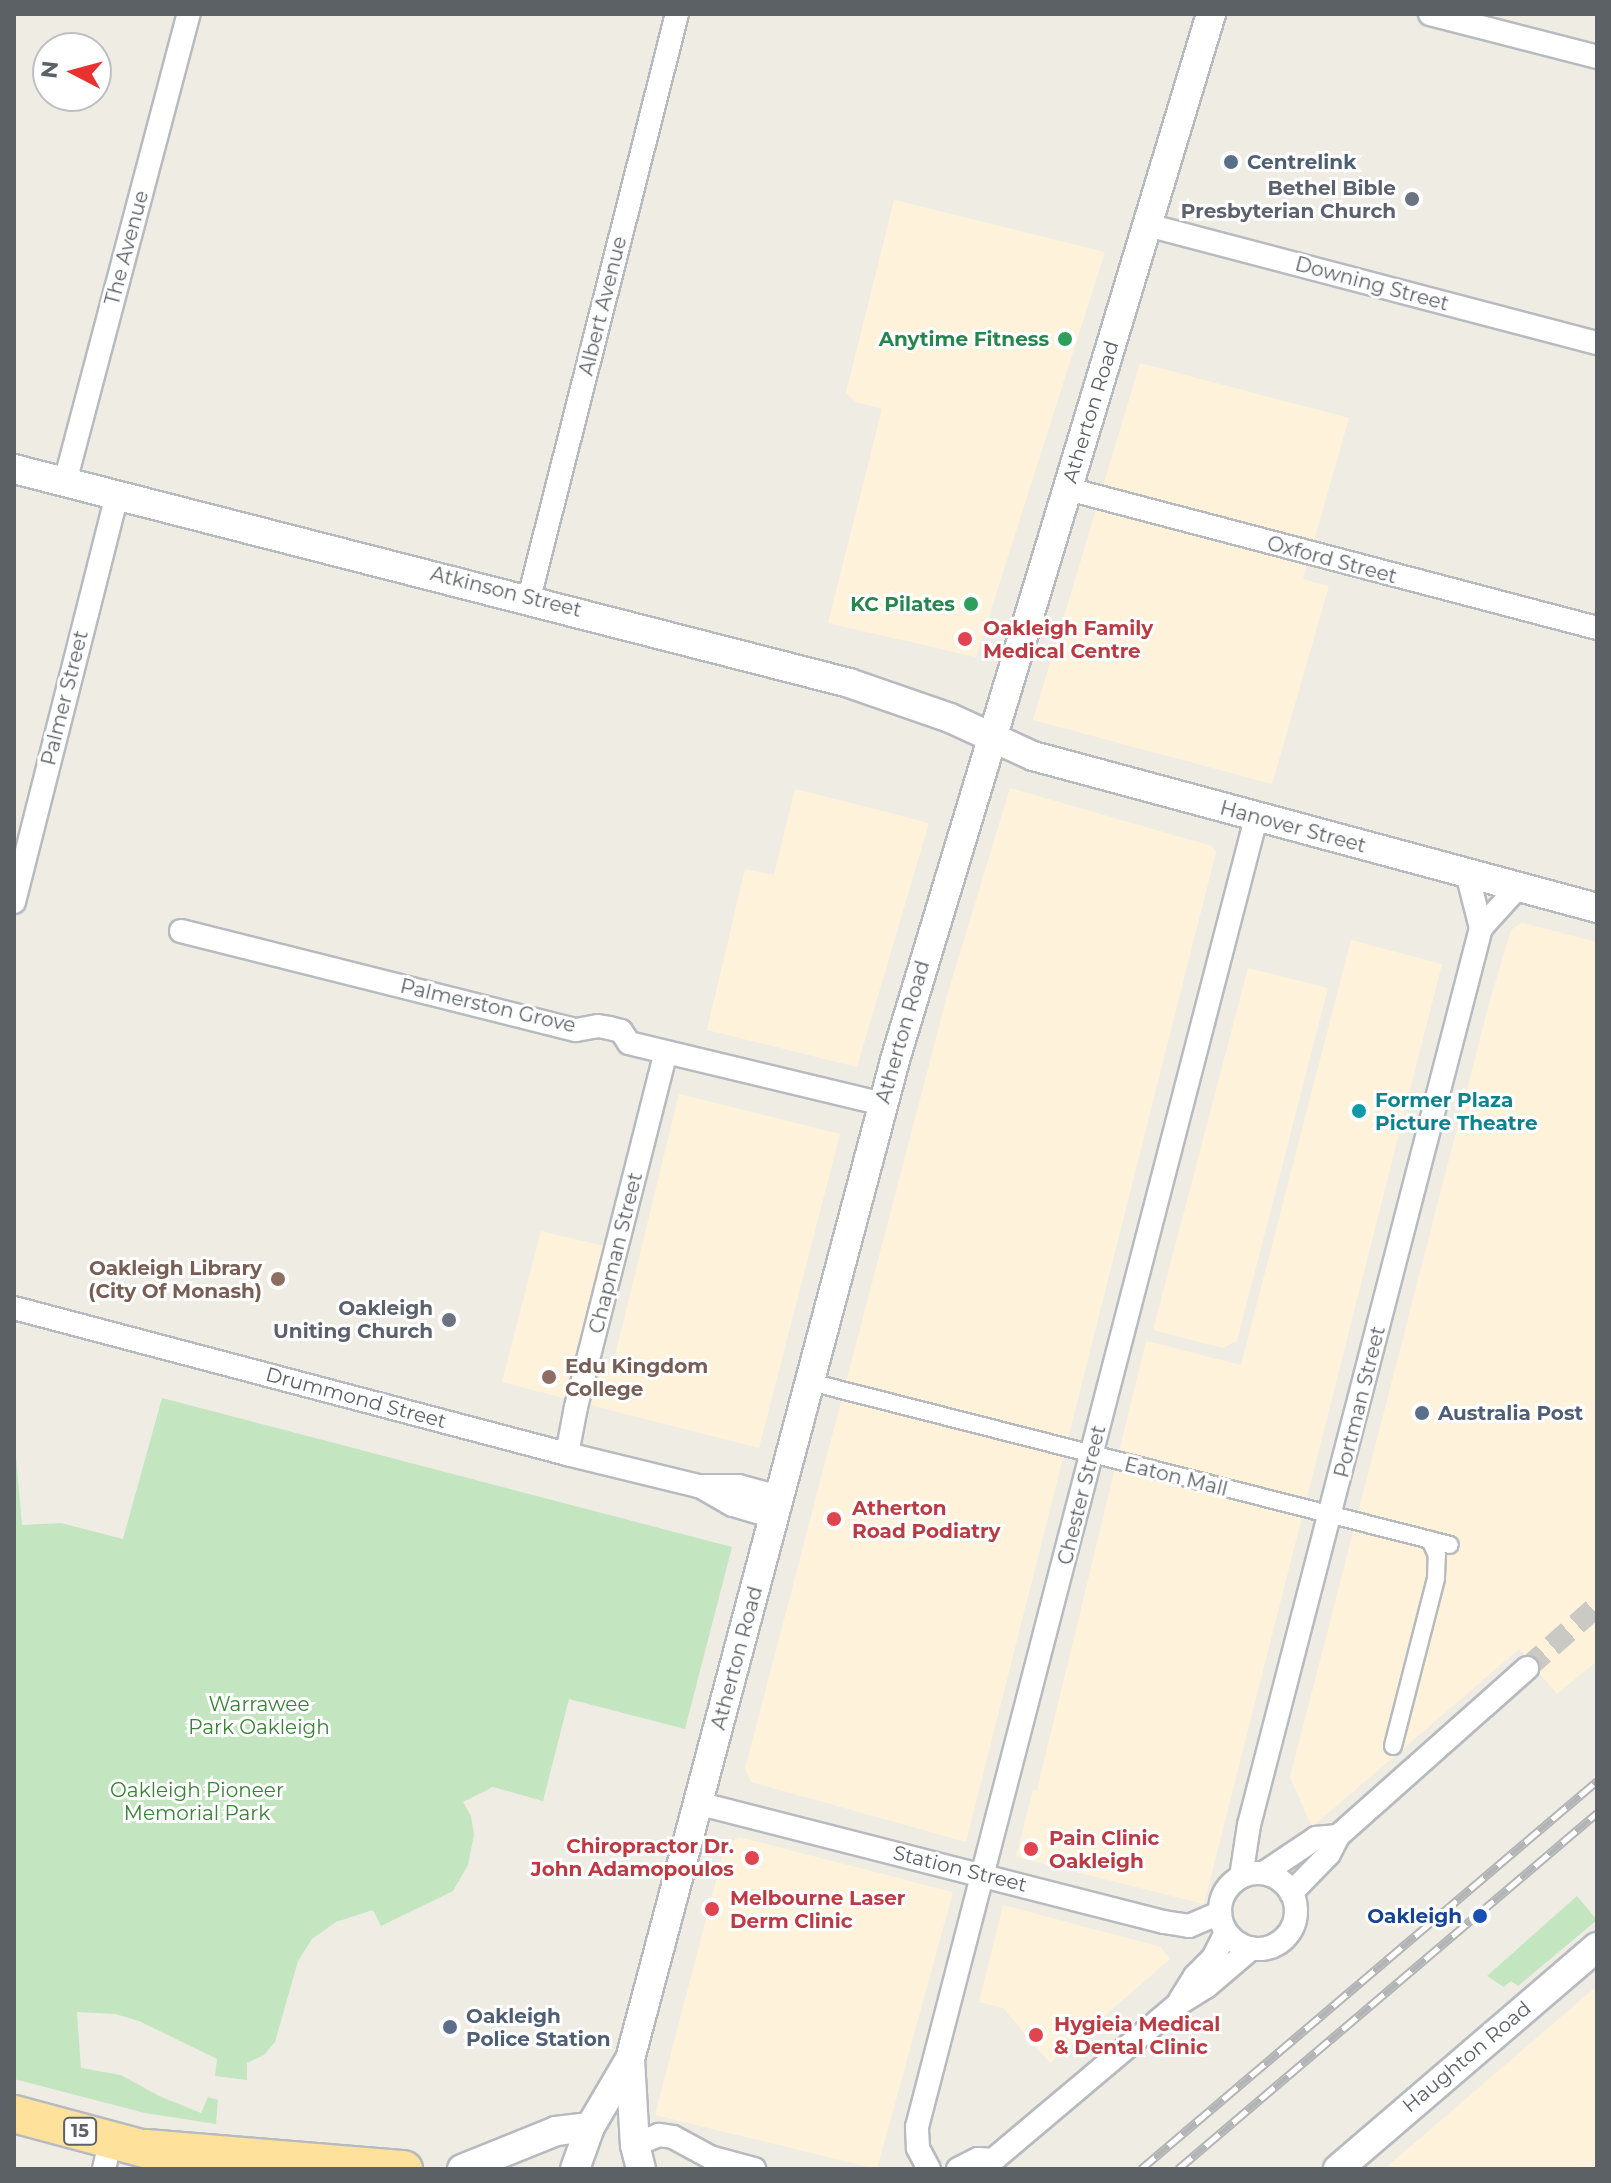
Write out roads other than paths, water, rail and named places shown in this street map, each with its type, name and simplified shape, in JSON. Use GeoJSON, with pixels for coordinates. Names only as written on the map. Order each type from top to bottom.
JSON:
{"type":"FeatureCollection","features":[{"type":"Feature","properties":{"kind":"highway","name":"15"},"geometry":{"type":"LineString","coordinates":[[14,2114],[108,2154],[146,2148],[404,2169]]}},
{"type":"Feature","properties":{"kind":"highway","name":"15"},"geometry":{"type":"LineString","coordinates":[[146,2148],[206,2169]]}},
{"type":"Feature","properties":{"kind":"street","name":"The Avenue"},"geometry":{"type":"LineString","coordinates":[[65,482],[189,14]]}},
{"type":"Feature","properties":{"kind":"street","name":"Albert Avenue"},"geometry":{"type":"LineString","coordinates":[[529,598],[677,14]]}},
{"type":"Feature","properties":{"kind":"street","name":"Atherton Road"},"geometry":{"type":"LineString","coordinates":[[575,2169],[590,2127],[630,2059],[883,1104],[1211,14]]}},
{"type":"Feature","properties":{"kind":"street"},"geometry":{"type":"LineString","coordinates":[[1430,14],[1597,57]]}},
{"type":"Feature","properties":{"kind":"street","name":"Downing Street"},"geometry":{"type":"LineString","coordinates":[[1147,225],[1597,343]]}},
{"type":"Feature","properties":{"kind":"street","name":"Atkinson Street"},"geometry":{"type":"LineString","coordinates":[[14,469],[529,598],[861,686],[950,718],[991,739]]}},
{"type":"Feature","properties":{"kind":"street","name":"Oxford Street"},"geometry":{"type":"LineString","coordinates":[[1068,489],[1597,628]]}},
{"type":"Feature","properties":{"kind":"street","name":"Palmer Street"},"geometry":{"type":"LineString","coordinates":[[14,902],[117,494]]}},
{"type":"Feature","properties":{"kind":"street","name":"Hanover Street"},"geometry":{"type":"LineString","coordinates":[[991,739],[1033,756],[1597,908]]}},
{"type":"Feature","properties":{"kind":"street","name":"Chester Street"},"geometry":{"type":"LineString","coordinates":[[929,2169],[918,2148],[917,2127],[1256,818]]}},
{"type":"Feature","properties":{"kind":"street","name":"Portman Street"},"geometry":{"type":"LineString","coordinates":[[1467,873],[1481,928]]}},
{"type":"Feature","properties":{"kind":"street","name":"Portman Street"},"geometry":{"type":"LineString","coordinates":[[1241,1877],[1249,1825],[1481,928],[1518,887]]}},
{"type":"Feature","properties":{"kind":"street","name":"Palmerston Grove"},"geometry":{"type":"LineString","coordinates":[[181,931],[576,1030],[598,1026],[621,1031],[629,1043],[883,1104]]}},
{"type":"Feature","properties":{"kind":"street","name":"Chapman Street"},"geometry":{"type":"LineString","coordinates":[[567,1454],[576,1407],[666,1052]]}},
{"type":"Feature","properties":{"kind":"street","name":"Drummond Street"},"geometry":{"type":"LineString","coordinates":[[14,1308],[698,1486],[733,1505],[776,1507]]}},
{"type":"Feature","properties":{"kind":"street","name":"Eaton Mall"},"geometry":{"type":"LineString","coordinates":[[810,1382],[1330,1517],[1450,1545]]}},
{"type":"Feature","properties":{"kind":"street"},"geometry":{"type":"LineString","coordinates":[[1393,1746],[1436,1578],[1437,1555],[1430,1540]]}},
{"type":"Feature","properties":{"kind":"street"},"geometry":{"type":"LineString","coordinates":[[1291,1893],[1329,1854],[1338,1836],[1527,1668]]}},
{"type":"Feature","properties":{"kind":"street","name":"Station Street"},"geometry":{"type":"LineString","coordinates":[[697,1803],[1164,1922],[1189,1926],[1223,1923]]}},
{"type":"Feature","properties":{"kind":"street"},"geometry":{"type":"LineString","coordinates":[[1177,2005],[1185,1988],[1213,1958],[1223,1923],[1225,1892],[1241,1877],[1264,1873],[1316,1838],[1338,1836]]}},
{"type":"Feature","properties":{"kind":"street"},"geometry":{"type":"LineString","coordinates":[[1223,1923],[1242,1946],[1252,1948],[1271,1947],[1291,1931],[1296,1905],[1291,1893],[1285,1883],[1264,1873]]}},
{"type":"Feature","properties":{"kind":"street","name":"Haughton Road"},"geometry":{"type":"LineString","coordinates":[[1338,2169],[1597,1947]]}},
{"type":"Feature","properties":{"kind":"street"},"geometry":{"type":"LineString","coordinates":[[958,2169],[978,2159],[991,2164],[1177,2005],[1206,1987],[1252,1948]]}},
{"type":"Feature","properties":{"kind":"street","name":"Atherton Road"},"geometry":{"type":"LineString","coordinates":[[630,2059],[638,2157]]}},
{"type":"Feature","properties":{"kind":"street"},"geometry":{"type":"LineString","coordinates":[[462,2169],[556,2131],[590,2127]]}},
{"type":"Feature","properties":{"kind":"street"},"geometry":{"type":"LineString","coordinates":[[638,2157],[659,2135],[673,2137],[710,2157],[754,2169]]}},
{"type":"Feature","properties":{"kind":"tunnel"},"geometry":{"type":"LineString","coordinates":[[1527,1668],[1597,1606]]}},
{"type":"Feature","properties":{"kind":"railway"},"geometry":{"type":"LineString","coordinates":[[1141,2169],[1597,1781]]}},
{"type":"Feature","properties":{"kind":"railway"},"geometry":{"type":"LineString","coordinates":[[1178,2169],[1597,1813]]}},
{"type":"Feature","properties":{"kind":"place","name":"Centrelink"},"geometry":{"type":"Point","coordinates":[1231,162]}},
{"type":"Feature","properties":{"kind":"place","name":"Bethel Bible Presbyterian Church"},"geometry":{"type":"Point","coordinates":[1412,199]}},
{"type":"Feature","properties":{"kind":"place","name":"Anytime Fitness"},"geometry":{"type":"Point","coordinates":[1065,339]}},
{"type":"Feature","properties":{"kind":"place","name":"KC Pilates"},"geometry":{"type":"Point","coordinates":[971,604]}},
{"type":"Feature","properties":{"kind":"place","name":"Oakleigh Family Medical Centre"},"geometry":{"type":"Point","coordinates":[965,639]}},
{"type":"Feature","properties":{"kind":"place","name":"Former Plaza Picture Theatre"},"geometry":{"type":"Point","coordinates":[1359,1111]}},
{"type":"Feature","properties":{"kind":"place","name":"Oakleigh Library (City Of Monash)"},"geometry":{"type":"Point","coordinates":[278,1279]}},
{"type":"Feature","properties":{"kind":"place","name":"Oakleigh Uniting Church"},"geometry":{"type":"Point","coordinates":[449,1320]}},
{"type":"Feature","properties":{"kind":"place","name":"Edu Kingdom College"},"geometry":{"type":"Point","coordinates":[549,1377]}},
{"type":"Feature","properties":{"kind":"place","name":"Australia Post"},"geometry":{"type":"Point","coordinates":[1422,1413]}},
{"type":"Feature","properties":{"kind":"place","name":"Atherton Road Podiatry"},"geometry":{"type":"Point","coordinates":[834,1519]}},
{"type":"Feature","properties":{"kind":"place","name":"Pain Clinic Oakleigh"},"geometry":{"type":"Point","coordinates":[1031,1849]}},
{"type":"Feature","properties":{"kind":"place","name":"Chiropractor Dr. John Adamopoulos"},"geometry":{"type":"Point","coordinates":[752,1858]}},
{"type":"Feature","properties":{"kind":"place","name":"Melbourne Laser Derm Clinic"},"geometry":{"type":"Point","coordinates":[712,1909]}},
{"type":"Feature","properties":{"kind":"place","name":"Oakleigh"},"geometry":{"type":"Point","coordinates":[1480,1916]}},
{"type":"Feature","properties":{"kind":"place","name":"Oakleigh Police Station"},"geometry":{"type":"Point","coordinates":[450,2027]}},
{"type":"Feature","properties":{"kind":"place","name":"Hygieia Medical & Dental Clinic"},"geometry":{"type":"Point","coordinates":[1036,2035]}},
{"type":"Feature","properties":{"kind":"park label","name":"Warrawee Park Oakleigh"},"geometry":{"type":"Point","coordinates":[259,1716]}},
{"type":"Feature","properties":{"kind":"park label","name":"Oakleigh Pioneer Memorial Park"},"geometry":{"type":"Point","coordinates":[197,1802]}}]}
